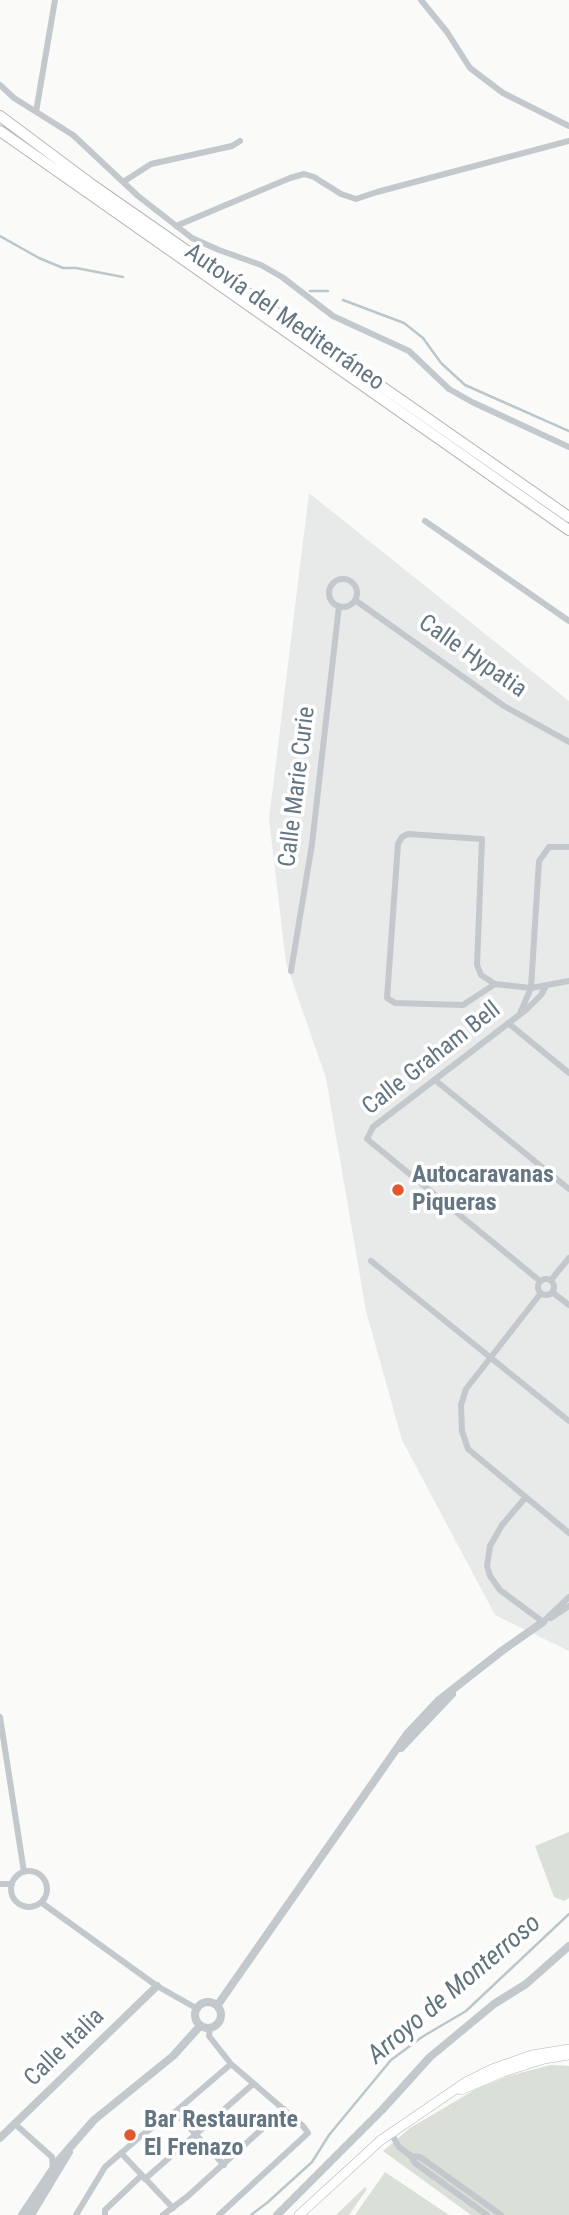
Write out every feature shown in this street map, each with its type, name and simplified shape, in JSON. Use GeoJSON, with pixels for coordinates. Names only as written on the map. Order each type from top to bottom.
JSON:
{"type":"FeatureCollection","features":[{"type":"Feature","properties":{"kind":"highway","name":"Autovía del Mediterráneo"},"geometry":{"type":"LineString","coordinates":[[0,117],[103,192],[569,517]]}},
{"type":"Feature","properties":{"kind":"highway","name":"Autovía del Mediterráneo"},"geometry":{"type":"LineString","coordinates":[[0,131],[569,530]]}},
{"type":"Feature","properties":{"kind":"main road"},"geometry":{"type":"LineString","coordinates":[[299,2215],[362,2156],[466,2081],[532,2055],[569,2049]]}},
{"type":"Feature","properties":{"kind":"main road"},"geometry":{"type":"LineString","coordinates":[[448,2095],[503,2072],[544,2059],[569,2055]]}},
{"type":"Feature","properties":{"kind":"street"},"geometry":{"type":"LineString","coordinates":[[36,113],[55,0]]}},
{"type":"Feature","properties":{"kind":"street"},"geometry":{"type":"LineString","coordinates":[[421,0],[447,32],[470,68],[503,93],[569,126]]}},
{"type":"Feature","properties":{"kind":"street"},"geometry":{"type":"LineString","coordinates":[[0,85],[36,113],[74,135],[123,182],[192,238],[261,265],[282,277],[333,316],[409,351],[449,389],[569,447]]}},
{"type":"Feature","properties":{"kind":"street"},"geometry":{"type":"LineString","coordinates":[[123,182],[151,164],[232,146],[240,141]]}},
{"type":"Feature","properties":{"kind":"street"},"geometry":{"type":"LineString","coordinates":[[176,226],[304,174],[356,199],[569,141]]}},
{"type":"Feature","properties":{"kind":"street"},"geometry":{"type":"LineString","coordinates":[[425,521],[569,621]]}},
{"type":"Feature","properties":{"kind":"street"},"geometry":{"type":"LineString","coordinates":[[348,580],[354,585],[355,600],[349,605],[339,606],[331,601],[331,586],[336,581],[348,580]]}},
{"type":"Feature","properties":{"kind":"street","name":"Calle Hypatia"},"geometry":{"type":"LineString","coordinates":[[355,600],[505,706],[569,742]]}},
{"type":"Feature","properties":{"kind":"street","name":"Calle Marie Curie"},"geometry":{"type":"LineString","coordinates":[[290,971],[312,844],[339,606]]}},
{"type":"Feature","properties":{"kind":"street"},"geometry":{"type":"LineString","coordinates":[[495,984],[463,1005],[395,1003],[387,998],[398,844],[402,837],[408,834],[482,839],[477,965],[481,975],[495,984],[531,988],[569,981]]}},
{"type":"Feature","properties":{"kind":"street"},"geometry":{"type":"LineString","coordinates":[[531,988],[540,861],[549,847],[569,847]]}},
{"type":"Feature","properties":{"kind":"street","name":"Calle Graham Bell"},"geometry":{"type":"LineString","coordinates":[[540,1281],[367,1139],[373,1127],[508,1023],[541,995],[546,986]]}},
{"type":"Feature","properties":{"kind":"street","name":"Calle Graham Bell"},"geometry":{"type":"LineString","coordinates":[[519,1014],[531,988]]}},
{"type":"Feature","properties":{"kind":"street"},"geometry":{"type":"LineString","coordinates":[[508,1023],[569,1073]]}},
{"type":"Feature","properties":{"kind":"street"},"geometry":{"type":"LineString","coordinates":[[435,1080],[569,1189]]}},
{"type":"Feature","properties":{"kind":"street"},"geometry":{"type":"LineString","coordinates":[[551,1280],[569,1258]]}},
{"type":"Feature","properties":{"kind":"street"},"geometry":{"type":"LineString","coordinates":[[371,1261],[569,1421]]}},
{"type":"Feature","properties":{"kind":"street"},"geometry":{"type":"LineString","coordinates":[[545,1278],[551,1280],[554,1286],[552,1292],[547,1295],[541,1293],[538,1287],[540,1281],[545,1278]]}},
{"type":"Feature","properties":{"kind":"street"},"geometry":{"type":"LineString","coordinates":[[552,1292],[569,1305]]}},
{"type":"Feature","properties":{"kind":"street"},"geometry":{"type":"LineString","coordinates":[[541,1293],[470,1382],[462,1396],[462,1431],[468,1449],[569,1533]]}},
{"type":"Feature","properties":{"kind":"street"},"geometry":{"type":"LineString","coordinates":[[526,1497],[502,1525],[490,1546],[487,1566],[490,1576],[500,1590],[543,1622]]}},
{"type":"Feature","properties":{"kind":"street"},"geometry":{"type":"LineString","coordinates":[[543,1622],[569,1597]]}},
{"type":"Feature","properties":{"kind":"street"},"geometry":{"type":"LineString","coordinates":[[219,2215],[308,2133],[231,2064],[209,2036],[210,2028],[220,2018],[217,2006],[384,1765],[437,1713],[459,1687],[503,1650],[569,1606]]}},
{"type":"Feature","properties":{"kind":"street"},"geometry":{"type":"LineString","coordinates":[[0,1717],[24,1872]]}},
{"type":"Feature","properties":{"kind":"street"},"geometry":{"type":"LineString","coordinates":[[24,1872],[38,1873],[47,1883],[48,1890],[42,1903],[31,1907],[20,1905],[13,1896],[12,1884],[16,1877],[24,1872]]}},
{"type":"Feature","properties":{"kind":"street"},"geometry":{"type":"LineString","coordinates":[[0,1884],[12,1884]]}},
{"type":"Feature","properties":{"kind":"street"},"geometry":{"type":"LineString","coordinates":[[42,1903],[157,1986],[196,2008]]}},
{"type":"Feature","properties":{"kind":"street"},"geometry":{"type":"LineString","coordinates":[[277,2215],[373,2119],[430,2057],[494,2004],[526,1984],[569,1946]]}},
{"type":"Feature","properties":{"kind":"street","name":"Calle Italia"},"geometry":{"type":"LineString","coordinates":[[0,2138],[157,1986]]}},
{"type":"Feature","properties":{"kind":"street"},"geometry":{"type":"LineString","coordinates":[[210,2028],[200,2026],[195,2018],[196,2008],[204,2002],[217,2006]]}},
{"type":"Feature","properties":{"kind":"street"},"geometry":{"type":"LineString","coordinates":[[22,2215],[51,2170],[94,2120],[173,2056],[200,2026]]}},
{"type":"Feature","properties":{"kind":"street"},"geometry":{"type":"LineString","coordinates":[[76,2215],[105,2168],[231,2064]]}},
{"type":"Feature","properties":{"kind":"street"},"geometry":{"type":"LineString","coordinates":[[105,2215],[105,2210],[253,2084]]}},
{"type":"Feature","properties":{"kind":"street"},"geometry":{"type":"LineString","coordinates":[[163,2215],[284,2109]]}},
{"type":"Feature","properties":{"kind":"street"},"geometry":{"type":"LineString","coordinates":[[175,2112],[223,2165]]}},
{"type":"Feature","properties":{"kind":"street"},"geometry":{"type":"LineString","coordinates":[[15,2124],[52,2157],[53,2174],[40,2194],[41,2200]]}},
{"type":"Feature","properties":{"kind":"street"},"geometry":{"type":"LineString","coordinates":[[391,2133],[398,2147],[411,2156],[420,2157],[501,2215]]}},
{"type":"Feature","properties":{"kind":"street"},"geometry":{"type":"LineString","coordinates":[[31,2215],[64,2163],[72,2145]]}},
{"type":"Feature","properties":{"kind":"street"},"geometry":{"type":"LineString","coordinates":[[121,2153],[173,2208]]}},
{"type":"Feature","properties":{"kind":"street"},"geometry":{"type":"LineString","coordinates":[[411,2156],[415,2164],[487,2215]]}},
{"type":"Feature","properties":{"kind":"shaded area"},"geometry":{"type":"Polygon","coordinates":[[[309,493],[569,701],[569,1651],[495,1615],[402,1440],[366,1311],[326,1078],[286,963],[269,819],[309,493]]]}},
{"type":"Feature","properties":{"kind":"shaded area"},"geometry":{"type":"Polygon","coordinates":[[[569,1832],[569,1898],[564,1901],[554,1897],[535,1846],[569,1832]]]}},
{"type":"Feature","properties":{"kind":"shaded area"},"geometry":{"type":"Polygon","coordinates":[[[551,2065],[569,2066],[569,2215],[471,2215],[383,2151],[410,2128],[476,2089],[508,2076],[551,2065]]]}},
{"type":"Feature","properties":{"kind":"shaded area"},"geometry":{"type":"Polygon","coordinates":[[[385,2172],[449,2215],[355,2215],[385,2172]]]}},
{"type":"Feature","properties":{"kind":"shaded area"},"geometry":{"type":"Polygon","coordinates":[[[365,2187],[367,2189],[349,2215],[336,2215],[365,2187]]]}},
{"type":"Feature","properties":{"kind":"waterway"},"geometry":{"type":"LineString","coordinates":[[0,236],[63,268],[123,277]]}},
{"type":"Feature","properties":{"kind":"waterway"},"geometry":{"type":"LineString","coordinates":[[310,291],[328,291]]}},
{"type":"Feature","properties":{"kind":"waterway"},"geometry":{"type":"LineString","coordinates":[[343,300],[404,323],[423,338],[441,363],[465,385],[569,431]]}},
{"type":"Feature","properties":{"kind":"waterway","name":"Arroyo de Monterroso"},"geometry":{"type":"LineString","coordinates":[[251,2215],[312,2162],[329,2135],[391,2060],[422,2037],[466,2011],[569,1914]]}},
{"type":"Feature","properties":{"kind":"place","name":"Autocaravanas Piqueras"},"geometry":{"type":"Point","coordinates":[398,1190]}},
{"type":"Feature","properties":{"kind":"place","name":"Bar Restaurante El Frenazo"},"geometry":{"type":"Point","coordinates":[130,2135]}}]}
